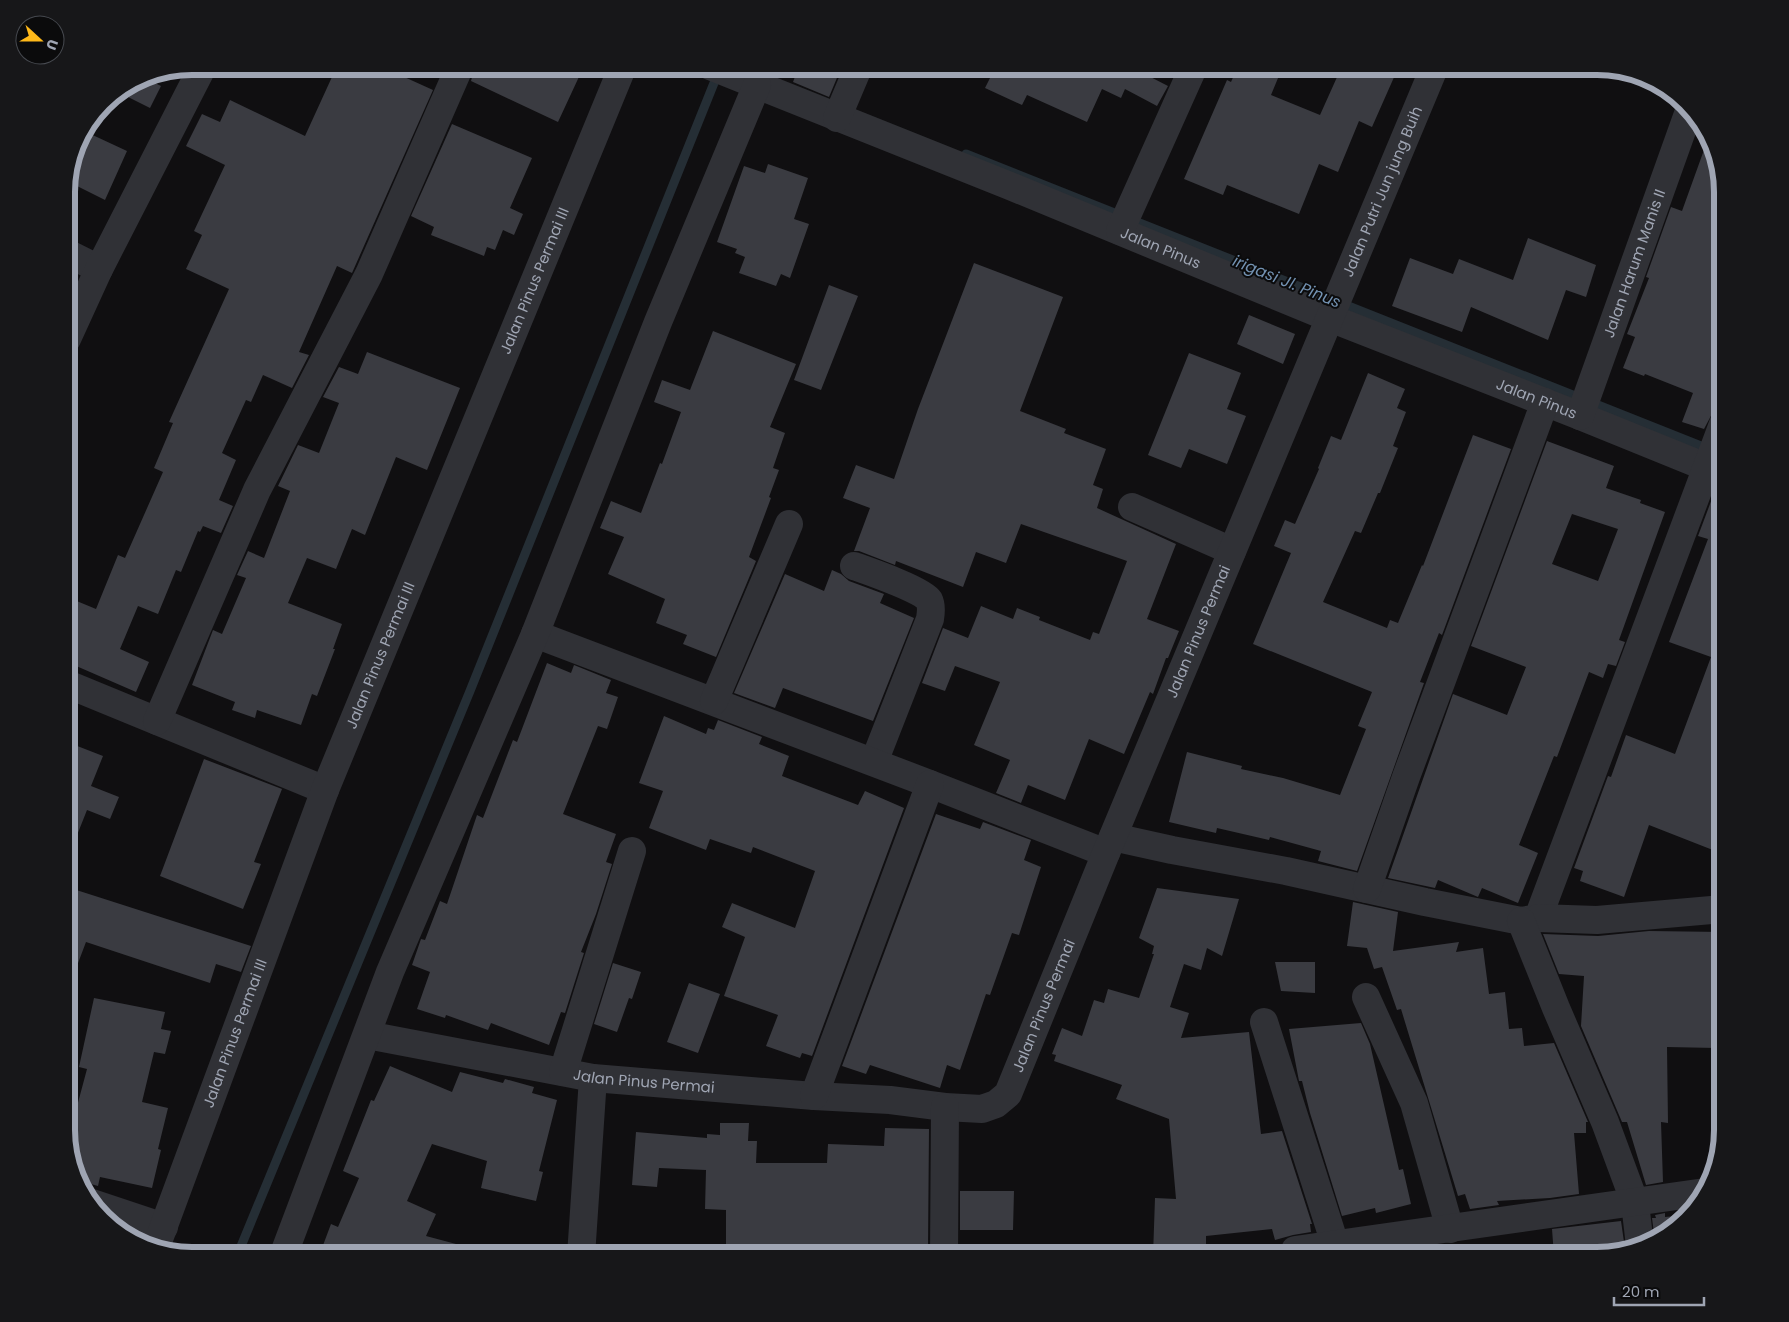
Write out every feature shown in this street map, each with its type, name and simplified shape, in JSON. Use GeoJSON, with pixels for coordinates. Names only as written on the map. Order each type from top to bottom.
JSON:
{"type":"FeatureCollection","features":[{"type":"Feature","properties":{"kind":"street"},"geometry":{"type":"LineString","coordinates":[[75,320],[198,75]]}},
{"type":"Feature","properties":{"kind":"street"},"geometry":{"type":"LineString","coordinates":[[157,721],[258,490],[368,274],[456,75]]}},
{"type":"Feature","properties":{"kind":"street","name":"Jalan Pinus Permai III"},"geometry":{"type":"LineString","coordinates":[[159,1238],[325,790],[619,75]]}},
{"type":"Feature","properties":{"kind":"street","name":"Jalan Pinus"},"geometry":{"type":"LineString","coordinates":[[731,75],[1120,231],[1330,318],[1714,471]]}},
{"type":"Feature","properties":{"kind":"street"},"geometry":{"type":"LineString","coordinates":[[837,118],[855,75]]}},
{"type":"Feature","properties":{"kind":"street"},"geometry":{"type":"LineString","coordinates":[[1120,231],[1190,75]]}},
{"type":"Feature","properties":{"kind":"street","name":"Jalan Putri Jun jung Buih"},"geometry":{"type":"LineString","coordinates":[[1330,318],[1431,75]]}},
{"type":"Feature","properties":{"kind":"street"},"geometry":{"type":"LineString","coordinates":[[286,1247],[390,972],[535,634],[658,322],[748,82]]}},
{"type":"Feature","properties":{"kind":"street","name":"Jalan Harum Manis II"},"geometry":{"type":"LineString","coordinates":[[1580,416],[1687,117]]}},
{"type":"Feature","properties":{"kind":"street"},"geometry":{"type":"LineString","coordinates":[[75,257],[99,269]]}},
{"type":"Feature","properties":{"kind":"street","name":"Jalan Pinus Permai"},"geometry":{"type":"LineString","coordinates":[[367,1035],[593,1078],[814,1096],[890,1100],[945,1107],[982,1109],[996,1104],[1008,1094],[1109,845],[1330,318]]}},
{"type":"Feature","properties":{"kind":"street"},"geometry":{"type":"LineString","coordinates":[[1367,889],[1409,768],[1545,402]]}},
{"type":"Feature","properties":{"kind":"street"},"geometry":{"type":"LineString","coordinates":[[1639,1239],[1635,1202],[1605,1122],[1556,1008],[1529,919],[1714,473]]}},
{"type":"Feature","properties":{"kind":"street"},"geometry":{"type":"LineString","coordinates":[[1132,507],[1232,551]]}},
{"type":"Feature","properties":{"kind":"street"},"geometry":{"type":"LineString","coordinates":[[714,701],[789,524]]}},
{"type":"Feature","properties":{"kind":"street"},"geometry":{"type":"LineString","coordinates":[[854,566],[918,592],[928,599],[931,609],[930,620],[874,762]]}},
{"type":"Feature","properties":{"kind":"street"},"geometry":{"type":"LineString","coordinates":[[535,634],[930,784],[1109,845],[1172,850],[1529,919],[1597,920],[1714,910]]}},
{"type":"Feature","properties":{"kind":"street"},"geometry":{"type":"LineString","coordinates":[[75,688],[325,790]]}},
{"type":"Feature","properties":{"kind":"street"},"geometry":{"type":"LineString","coordinates":[[814,1096],[930,784]]}},
{"type":"Feature","properties":{"kind":"street"},"geometry":{"type":"LineString","coordinates":[[563,1072],[632,851]]}},
{"type":"Feature","properties":{"kind":"street"},"geometry":{"type":"LineString","coordinates":[[1366,998],[1414,1103],[1450,1229]]}},
{"type":"Feature","properties":{"kind":"street"},"geometry":{"type":"LineString","coordinates":[[1264,1022],[1346,1247],[1450,1229],[1695,1193]]}},
{"type":"Feature","properties":{"kind":"street"},"geometry":{"type":"LineString","coordinates":[[582,1247],[593,1078]]}},
{"type":"Feature","properties":{"kind":"street"},"geometry":{"type":"LineString","coordinates":[[944,1247],[945,1107]]}},
{"type":"Feature","properties":{"kind":"street"},"geometry":{"type":"LineString","coordinates":[[109,1212],[159,1238]]}},
{"type":"Feature","properties":{"kind":"building"},"geometry":{"type":"Polygon","coordinates":[[[333,75],[400,75],[433,90],[352,273],[337,266],[299,352],[309,355],[292,388],[263,375],[251,402],[246,400],[222,453],[236,460],[219,500],[233,506],[221,533],[203,526],[200,532],[198,531],[181,572],[176,570],[158,614],[138,606],[120,649],[149,662],[136,692],[75,665],[75,600],[96,609],[118,555],[125,558],[163,472],[154,468],[173,423],[169,422],[229,289],[186,269],[202,235],[194,231],[225,165],[186,146],[202,114],[220,122],[230,100],[305,136],[333,75]]]}},
{"type":"Feature","properties":{"kind":"building"},"geometry":{"type":"Polygon","coordinates":[[[473,75],[580,75],[558,122],[471,81],[473,75]]]}},
{"type":"Feature","properties":{"kind":"building"},"geometry":{"type":"Polygon","coordinates":[[[796,75],[838,75],[829,97],[793,82],[796,75]]]}},
{"type":"Feature","properties":{"kind":"building"},"geometry":{"type":"Polygon","coordinates":[[[992,75],[1147,75],[1168,86],[1157,106],[1125,89],[1121,98],[1102,89],[1087,122],[1027,95],[1022,105],[985,88],[992,75]]]}},
{"type":"Feature","properties":{"kind":"building"},"geometry":{"type":"Polygon","coordinates":[[[1234,75],[1279,75],[1271,95],[1320,115],[1338,75],[1395,75],[1372,127],[1359,121],[1338,172],[1319,164],[1299,214],[1227,185],[1223,195],[1184,179],[1227,80],[1231,82],[1234,75]]]}},
{"type":"Feature","properties":{"kind":"building"},"geometry":{"type":"Polygon","coordinates":[[[153,82],[161,86],[150,108],[126,96],[153,82]]]}},
{"type":"Feature","properties":{"kind":"building"},"geometry":{"type":"Polygon","coordinates":[[[452,124],[532,158],[510,208],[523,214],[514,235],[503,230],[495,250],[487,247],[484,256],[431,235],[434,227],[411,216],[452,124]]]}},
{"type":"Feature","properties":{"kind":"building"},"geometry":{"type":"Polygon","coordinates":[[[91,134],[127,151],[105,200],[75,185],[79,162],[91,134]]]}},
{"type":"Feature","properties":{"kind":"building"},"geometry":{"type":"Polygon","coordinates":[[[1705,147],[1713,177],[1714,192],[1714,409],[1704,429],[1682,422],[1693,393],[1645,374],[1644,376],[1623,368],[1635,337],[1627,334],[1649,278],[1646,277],[1671,207],[1682,211],[1705,147]]]}},
{"type":"Feature","properties":{"kind":"building"},"geometry":{"type":"Polygon","coordinates":[[[768,164],[808,178],[794,219],[809,224],[790,278],[781,274],[776,286],[739,273],[745,257],[735,253],[737,249],[717,242],[744,166],[765,173],[768,164]]]}},
{"type":"Feature","properties":{"kind":"building"},"geometry":{"type":"Polygon","coordinates":[[[1528,238],[1596,265],[1586,297],[1566,290],[1548,340],[1471,307],[1462,332],[1392,306],[1410,258],[1453,274],[1459,259],[1513,280],[1528,238]]]}},
{"type":"Feature","properties":{"kind":"building"},"geometry":{"type":"Polygon","coordinates":[[[974,263],[1063,297],[1020,411],[1066,429],[1064,433],[1106,449],[1093,485],[1103,489],[1097,508],[1176,544],[1147,619],[1179,631],[1168,658],[1166,658],[1153,694],[1150,692],[1124,754],[1089,739],[1065,800],[1028,785],[1021,803],[996,793],[1010,760],[974,745],[1000,682],[955,666],[945,691],[922,683],[943,628],[968,638],[981,606],[1013,619],[1017,608],[1040,617],[1039,620],[1090,640],[1093,632],[1099,634],[1127,561],[1021,524],[1006,563],[976,552],[963,587],[896,561],[895,565],[859,551],[854,551],[870,508],[843,498],[856,465],[894,479],[918,409],[974,263]]]}},
{"type":"Feature","properties":{"kind":"building"},"geometry":{"type":"Polygon","coordinates":[[[829,285],[858,296],[821,390],[794,380],[829,285]]]}},
{"type":"Feature","properties":{"kind":"building"},"geometry":{"type":"Polygon","coordinates":[[[1249,315],[1295,334],[1283,364],[1237,344],[1249,315]]]}},
{"type":"Feature","properties":{"kind":"building"},"geometry":{"type":"Polygon","coordinates":[[[713,331],[796,364],[770,427],[785,433],[773,468],[779,470],[769,497],[771,498],[749,557],[756,561],[716,657],[683,644],[687,635],[656,623],[665,599],[608,574],[624,537],[600,528],[611,501],[641,513],[681,412],[654,402],[662,380],[690,390],[713,331]]]}},
{"type":"Feature","properties":{"kind":"building"},"geometry":{"type":"Polygon","coordinates":[[[367,352],[460,388],[427,470],[396,457],[365,535],[352,529],[336,569],[307,558],[288,603],[342,624],[333,649],[335,649],[317,696],[312,694],[301,725],[257,710],[255,718],[232,710],[235,702],[192,685],[213,630],[222,634],[246,578],[237,575],[248,551],[264,558],[290,491],[278,486],[298,445],[319,453],[339,403],[323,397],[339,367],[358,374],[367,352]]]}},
{"type":"Feature","properties":{"kind":"building"},"geometry":{"type":"Polygon","coordinates":[[[1189,353],[1241,373],[1227,409],[1246,416],[1227,464],[1189,449],[1181,468],[1148,455],[1189,353]]]}},
{"type":"Feature","properties":{"kind":"building"},"geometry":{"type":"Polygon","coordinates":[[[1368,373],[1405,389],[1397,408],[1406,412],[1393,446],[1398,448],[1380,493],[1378,493],[1361,533],[1355,531],[1323,602],[1387,628],[1390,620],[1398,623],[1423,566],[1473,435],[1511,449],[1442,635],[1439,633],[1420,682],[1424,683],[1357,871],[1318,861],[1321,851],[1270,837],[1269,840],[1217,828],[1216,833],[1169,822],[1187,752],[1242,766],[1241,769],[1283,778],[1340,795],[1366,729],[1358,726],[1372,692],[1253,644],[1291,553],[1274,546],[1285,520],[1295,524],[1331,436],[1341,440],[1368,373]]]}},
{"type":"Feature","properties":{"kind":"building"},"geometry":{"type":"Polygon","coordinates":[[[1547,441],[1614,466],[1606,488],[1641,500],[1640,503],[1665,512],[1619,640],[1625,642],[1616,666],[1608,664],[1603,678],[1589,672],[1557,757],[1554,756],[1519,845],[1538,853],[1518,903],[1482,888],[1478,897],[1438,880],[1435,888],[1388,878],[1453,694],[1507,715],[1526,667],[1471,646],[1547,441]],[[1572,514],[1552,564],[1598,581],[1618,529],[1572,514]]]}},
{"type":"Feature","properties":{"kind":"building"},"geometry":{"type":"Polygon","coordinates":[[[1714,493],[1714,850],[1649,825],[1624,897],[1580,881],[1583,871],[1574,868],[1608,776],[1611,777],[1626,735],[1675,754],[1711,657],[1669,642],[1708,539],[1698,536],[1714,493]]]}},
{"type":"Feature","properties":{"kind":"building"},"geometry":{"type":"Polygon","coordinates":[[[832,570],[841,574],[849,581],[884,594],[880,603],[914,618],[873,721],[783,688],[775,708],[734,693],[785,574],[824,591],[832,570]]]}},
{"type":"Feature","properties":{"kind":"building"},"geometry":{"type":"Polygon","coordinates":[[[547,663],[571,673],[574,665],[611,680],[606,693],[618,697],[607,729],[598,726],[563,814],[616,834],[606,862],[612,864],[596,914],[581,952],[584,953],[565,1013],[561,1012],[549,1045],[491,1023],[488,1030],[446,1015],[445,1018],[417,1009],[430,972],[412,965],[421,939],[425,940],[440,901],[447,904],[477,815],[483,818],[513,740],[517,742],[547,663]]]}},
{"type":"Feature","properties":{"kind":"building"},"geometry":{"type":"Polygon","coordinates":[[[664,716],[706,734],[708,728],[714,730],[718,720],[762,737],[759,744],[789,756],[782,776],[858,805],[865,791],[904,808],[812,1056],[802,1053],[800,1058],[766,1046],[778,1015],[724,996],[745,937],[722,927],[732,903],[795,928],[815,871],[753,847],[751,853],[710,839],[706,850],[649,828],[663,791],[639,783],[664,716]]]}},
{"type":"Feature","properties":{"kind":"building"},"geometry":{"type":"Polygon","coordinates":[[[75,745],[103,756],[91,786],[119,797],[110,819],[87,810],[75,840],[75,745]]]}},
{"type":"Feature","properties":{"kind":"building"},"geometry":{"type":"Polygon","coordinates":[[[204,759],[282,789],[254,862],[261,864],[243,909],[160,876],[204,759]]]}},
{"type":"Feature","properties":{"kind":"building"},"geometry":{"type":"Polygon","coordinates":[[[936,814],[980,829],[983,822],[1031,840],[1024,860],[1041,867],[1019,935],[1012,933],[990,995],[986,994],[960,1070],[947,1065],[940,1088],[870,1065],[866,1074],[842,1066],[936,814]]]}},
{"type":"Feature","properties":{"kind":"building"},"geometry":{"type":"Polygon","coordinates":[[[1157,888],[1239,899],[1222,956],[1207,948],[1201,970],[1184,964],[1170,1007],[1189,1013],[1181,1038],[1249,1032],[1261,1134],[1282,1131],[1312,1224],[1310,1224],[1311,1232],[1275,1240],[1272,1229],[1206,1236],[1206,1247],[1153,1247],[1155,1198],[1176,1199],[1169,1119],[1116,1099],[1122,1085],[1054,1061],[1056,1055],[1052,1054],[1062,1028],[1082,1036],[1094,1000],[1104,1003],[1108,989],[1139,998],[1154,954],[1152,954],[1154,946],[1139,938],[1157,888]]]}},
{"type":"Feature","properties":{"kind":"building"},"geometry":{"type":"Polygon","coordinates":[[[75,890],[251,946],[241,972],[216,964],[210,983],[86,942],[75,971],[75,890]]]}},
{"type":"Feature","properties":{"kind":"building"},"geometry":{"type":"Polygon","coordinates":[[[1353,902],[1398,912],[1393,951],[1459,942],[1456,952],[1483,948],[1489,994],[1505,992],[1509,1029],[1522,1028],[1524,1046],[1554,1043],[1588,1122],[1586,1122],[1586,1133],[1574,1133],[1579,1194],[1550,1198],[1497,1201],[1499,1205],[1470,1209],[1465,1194],[1458,1196],[1401,1009],[1397,1010],[1382,967],[1374,969],[1367,948],[1347,946],[1353,902]]]}},
{"type":"Feature","properties":{"kind":"building"},"geometry":{"type":"Polygon","coordinates":[[[1649,931],[1714,932],[1714,1048],[1667,1047],[1668,1123],[1661,1122],[1663,1182],[1646,1185],[1627,1122],[1622,1122],[1581,1026],[1584,976],[1559,974],[1543,934],[1598,936],[1649,931]]]}},
{"type":"Feature","properties":{"kind":"building"},"geometry":{"type":"Polygon","coordinates":[[[1275,962],[1315,962],[1315,993],[1281,991],[1275,962]]]}},
{"type":"Feature","properties":{"kind":"building"},"geometry":{"type":"Polygon","coordinates":[[[613,963],[641,972],[632,999],[629,998],[617,1032],[594,1024],[613,963]]]}},
{"type":"Feature","properties":{"kind":"building"},"geometry":{"type":"Polygon","coordinates":[[[689,983],[720,994],[698,1053],[667,1042],[689,983]]]}},
{"type":"Feature","properties":{"kind":"building"},"geometry":{"type":"Polygon","coordinates":[[[94,998],[165,1012],[161,1029],[171,1031],[165,1054],[154,1052],[142,1102],[168,1108],[158,1149],[161,1150],[152,1188],[100,1177],[98,1186],[89,1183],[79,1160],[75,1137],[75,1114],[87,1069],[79,1067],[94,998]]]}},
{"type":"Feature","properties":{"kind":"building"},"geometry":{"type":"Polygon","coordinates":[[[1361,1023],[1370,1044],[1399,1170],[1403,1169],[1411,1204],[1376,1213],[1375,1208],[1342,1216],[1302,1081],[1299,1081],[1289,1029],[1361,1023]]]}},
{"type":"Feature","properties":{"kind":"building"},"geometry":{"type":"Polygon","coordinates":[[[390,1066],[452,1092],[460,1072],[503,1083],[505,1079],[534,1087],[532,1093],[557,1100],[539,1171],[543,1172],[536,1201],[481,1188],[487,1161],[432,1144],[407,1201],[436,1214],[426,1236],[467,1247],[322,1247],[331,1224],[338,1227],[359,1178],[343,1171],[371,1100],[374,1101],[390,1066]]]}},
{"type":"Feature","properties":{"kind":"building"},"geometry":{"type":"Polygon","coordinates":[[[720,1123],[749,1123],[748,1141],[757,1141],[756,1163],[827,1163],[828,1144],[884,1146],[885,1128],[929,1129],[928,1247],[726,1247],[726,1210],[705,1209],[706,1170],[659,1168],[657,1187],[632,1185],[636,1132],[707,1138],[707,1134],[720,1135],[720,1123]]]}},
{"type":"Feature","properties":{"kind":"building"},"geometry":{"type":"Polygon","coordinates":[[[960,1191],[1014,1191],[1013,1230],[960,1230],[960,1191]]]}},
{"type":"Feature","properties":{"kind":"building"},"geometry":{"type":"Polygon","coordinates":[[[1665,1213],[1665,1217],[1676,1216],[1654,1232],[1652,1218],[1656,1218],[1655,1215],[1665,1213]]]}},
{"type":"Feature","properties":{"kind":"building"},"geometry":{"type":"Polygon","coordinates":[[[1621,1221],[1624,1244],[1604,1247],[1553,1247],[1552,1229],[1621,1221]]]}},
{"type":"Feature","properties":{"kind":"waterway"},"geometry":{"type":"LineString","coordinates":[[241,1247],[470,691],[717,75]]}},
{"type":"Feature","properties":{"kind":"waterway","name":"irigasi Jl. Pinus"},"geometry":{"type":"LineString","coordinates":[[966,154],[1711,450]]}}]}
